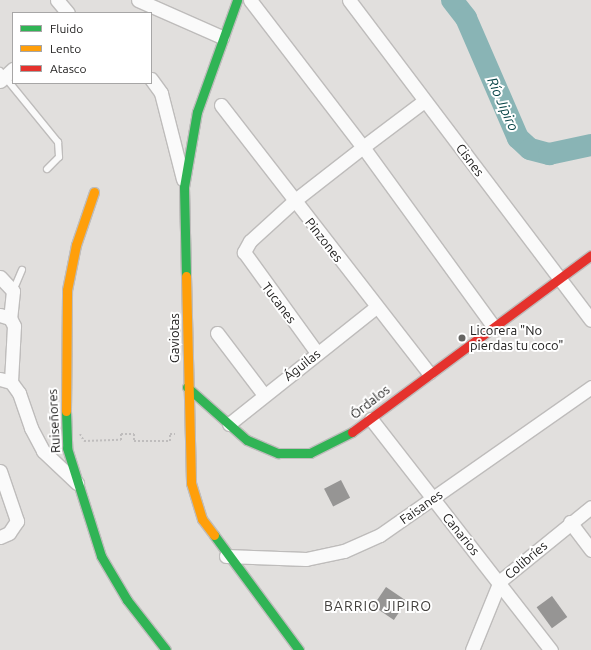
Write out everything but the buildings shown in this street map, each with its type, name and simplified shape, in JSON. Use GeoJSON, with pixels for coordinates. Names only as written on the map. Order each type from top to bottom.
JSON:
{"type":"FeatureCollection","features":[{"type":"Feature","properties":{"kind":"street"},"geometry":{"type":"LineString","coordinates":[[57,0],[67,12]]}},
{"type":"Feature","properties":{"kind":"street"},"geometry":{"type":"LineString","coordinates":[[138,0],[222,37]]}},
{"type":"Feature","properties":{"kind":"street","name":"Gaviotas"},"geometry":{"type":"LineString","coordinates":[[237,0],[222,37],[197,112],[184,186],[188,434],[191,483],[202,519],[226,556],[300,650]]}},
{"type":"Feature","properties":{"kind":"street"},"geometry":{"type":"LineString","coordinates":[[250,0],[363,146],[494,326]]}},
{"type":"Feature","properties":{"kind":"street","name":"Cisnes"},"geometry":{"type":"LineString","coordinates":[[349,0],[591,320]]}},
{"type":"Feature","properties":{"kind":"street"},"geometry":{"type":"LineString","coordinates":[[152,80],[162,93],[184,186]]}},
{"type":"Feature","properties":{"kind":"street"},"geometry":{"type":"LineString","coordinates":[[294,201],[363,146],[424,101]]}},
{"type":"Feature","properties":{"kind":"street","name":"Pinzones"},"geometry":{"type":"LineString","coordinates":[[221,105],[376,307],[429,373]]}},
{"type":"Feature","properties":{"kind":"street","name":"Ruiseñores"},"geometry":{"type":"LineString","coordinates":[[94,192],[76,245],[67,290],[64,335],[66,440],[77,483],[101,556],[127,600],[166,650]]}},
{"type":"Feature","properties":{"kind":"street","name":"Tucanes"},"geometry":{"type":"LineString","coordinates":[[294,201],[250,241],[244,252],[251,266],[317,353]]}},
{"type":"Feature","properties":{"kind":"street","name":"Órdalos"},"geometry":{"type":"LineString","coordinates":[[187,387],[229,424],[262,448],[278,453],[310,454],[342,440],[429,373],[561,280],[591,255]]}},
{"type":"Feature","properties":{"kind":"street"},"geometry":{"type":"LineString","coordinates":[[0,277],[13,291],[5,316],[14,330],[5,381],[20,393],[31,428],[44,451],[77,483]]}},
{"type":"Feature","properties":{"kind":"street","name":"Águilas"},"geometry":{"type":"LineString","coordinates":[[229,424],[376,307]]}},
{"type":"Feature","properties":{"kind":"street"},"geometry":{"type":"LineString","coordinates":[[217,332],[264,395]]}},
{"type":"Feature","properties":{"kind":"street","name":"Faisanes"},"geometry":{"type":"LineString","coordinates":[[226,556],[306,559],[344,551],[380,536],[591,387]]}},
{"type":"Feature","properties":{"kind":"street","name":"Canarios"},"geometry":{"type":"LineString","coordinates":[[371,419],[432,500],[500,581],[551,650]]}},
{"type":"Feature","properties":{"kind":"street"},"geometry":{"type":"LineString","coordinates":[[0,471],[17,521],[9,533],[0,537]]}},
{"type":"Feature","properties":{"kind":"street","name":"Colibríes"},"geometry":{"type":"LineString","coordinates":[[472,650],[500,581],[570,522],[591,507]]}},
{"type":"Feature","properties":{"kind":"street"},"geometry":{"type":"LineString","coordinates":[[570,522],[591,550]]}},
{"type":"Feature","properties":{"kind":"lane"},"geometry":{"type":"LineString","coordinates":[[4,75],[58,142],[58,157],[47,169]]}},
{"type":"Feature","properties":{"kind":"lane"},"geometry":{"type":"LineString","coordinates":[[13,291],[22,270]]}},
{"type":"Feature","properties":{"kind":"path"},"geometry":{"type":"LineString","coordinates":[[66,440],[80,440],[80,434],[83,434],[84,441],[121,440],[121,434],[134,434],[134,441],[170,441],[170,434],[188,434]]}},
{"type":"Feature","properties":{"kind":"waterway","name":"Río Jipiro"},"geometry":{"type":"LineString","coordinates":[[452,0],[466,18],[518,138],[530,149],[549,154],[591,145]]}},
{"type":"Feature","properties":{"kind":"traffic: fast"},"geometry":{"type":"LineString","coordinates":[[186,276],[184,187],[197,112],[237,0]]}},
{"type":"Feature","properties":{"kind":"traffic: fast"},"geometry":{"type":"LineString","coordinates":[[187,387],[247,440],[278,453],[310,453],[352,432]]}},
{"type":"Feature","properties":{"kind":"traffic: fast"},"geometry":{"type":"LineString","coordinates":[[66,411],[67,448],[101,556],[127,600],[166,650]]}},
{"type":"Feature","properties":{"kind":"traffic: fast"},"geometry":{"type":"LineString","coordinates":[[214,535],[299,650]]}},
{"type":"Feature","properties":{"kind":"traffic: slow"},"geometry":{"type":"LineString","coordinates":[[66,411],[67,290],[76,245],[94,192]]}},
{"type":"Feature","properties":{"kind":"traffic: slow"},"geometry":{"type":"LineString","coordinates":[[186,276],[191,483],[202,519],[214,535]]}},
{"type":"Feature","properties":{"kind":"traffic: jam"},"geometry":{"type":"LineString","coordinates":[[352,432],[591,255]]}},
{"type":"Feature","properties":{"kind":"place","name":"Licorera \"No pierdas tu coco\""},"geometry":{"type":"Point","coordinates":[462,338]}},
{"type":"Feature","properties":{"kind":"district","name":"BARRIO JIPIRO"},"geometry":{"type":"Point","coordinates":[378,606]}}]}
